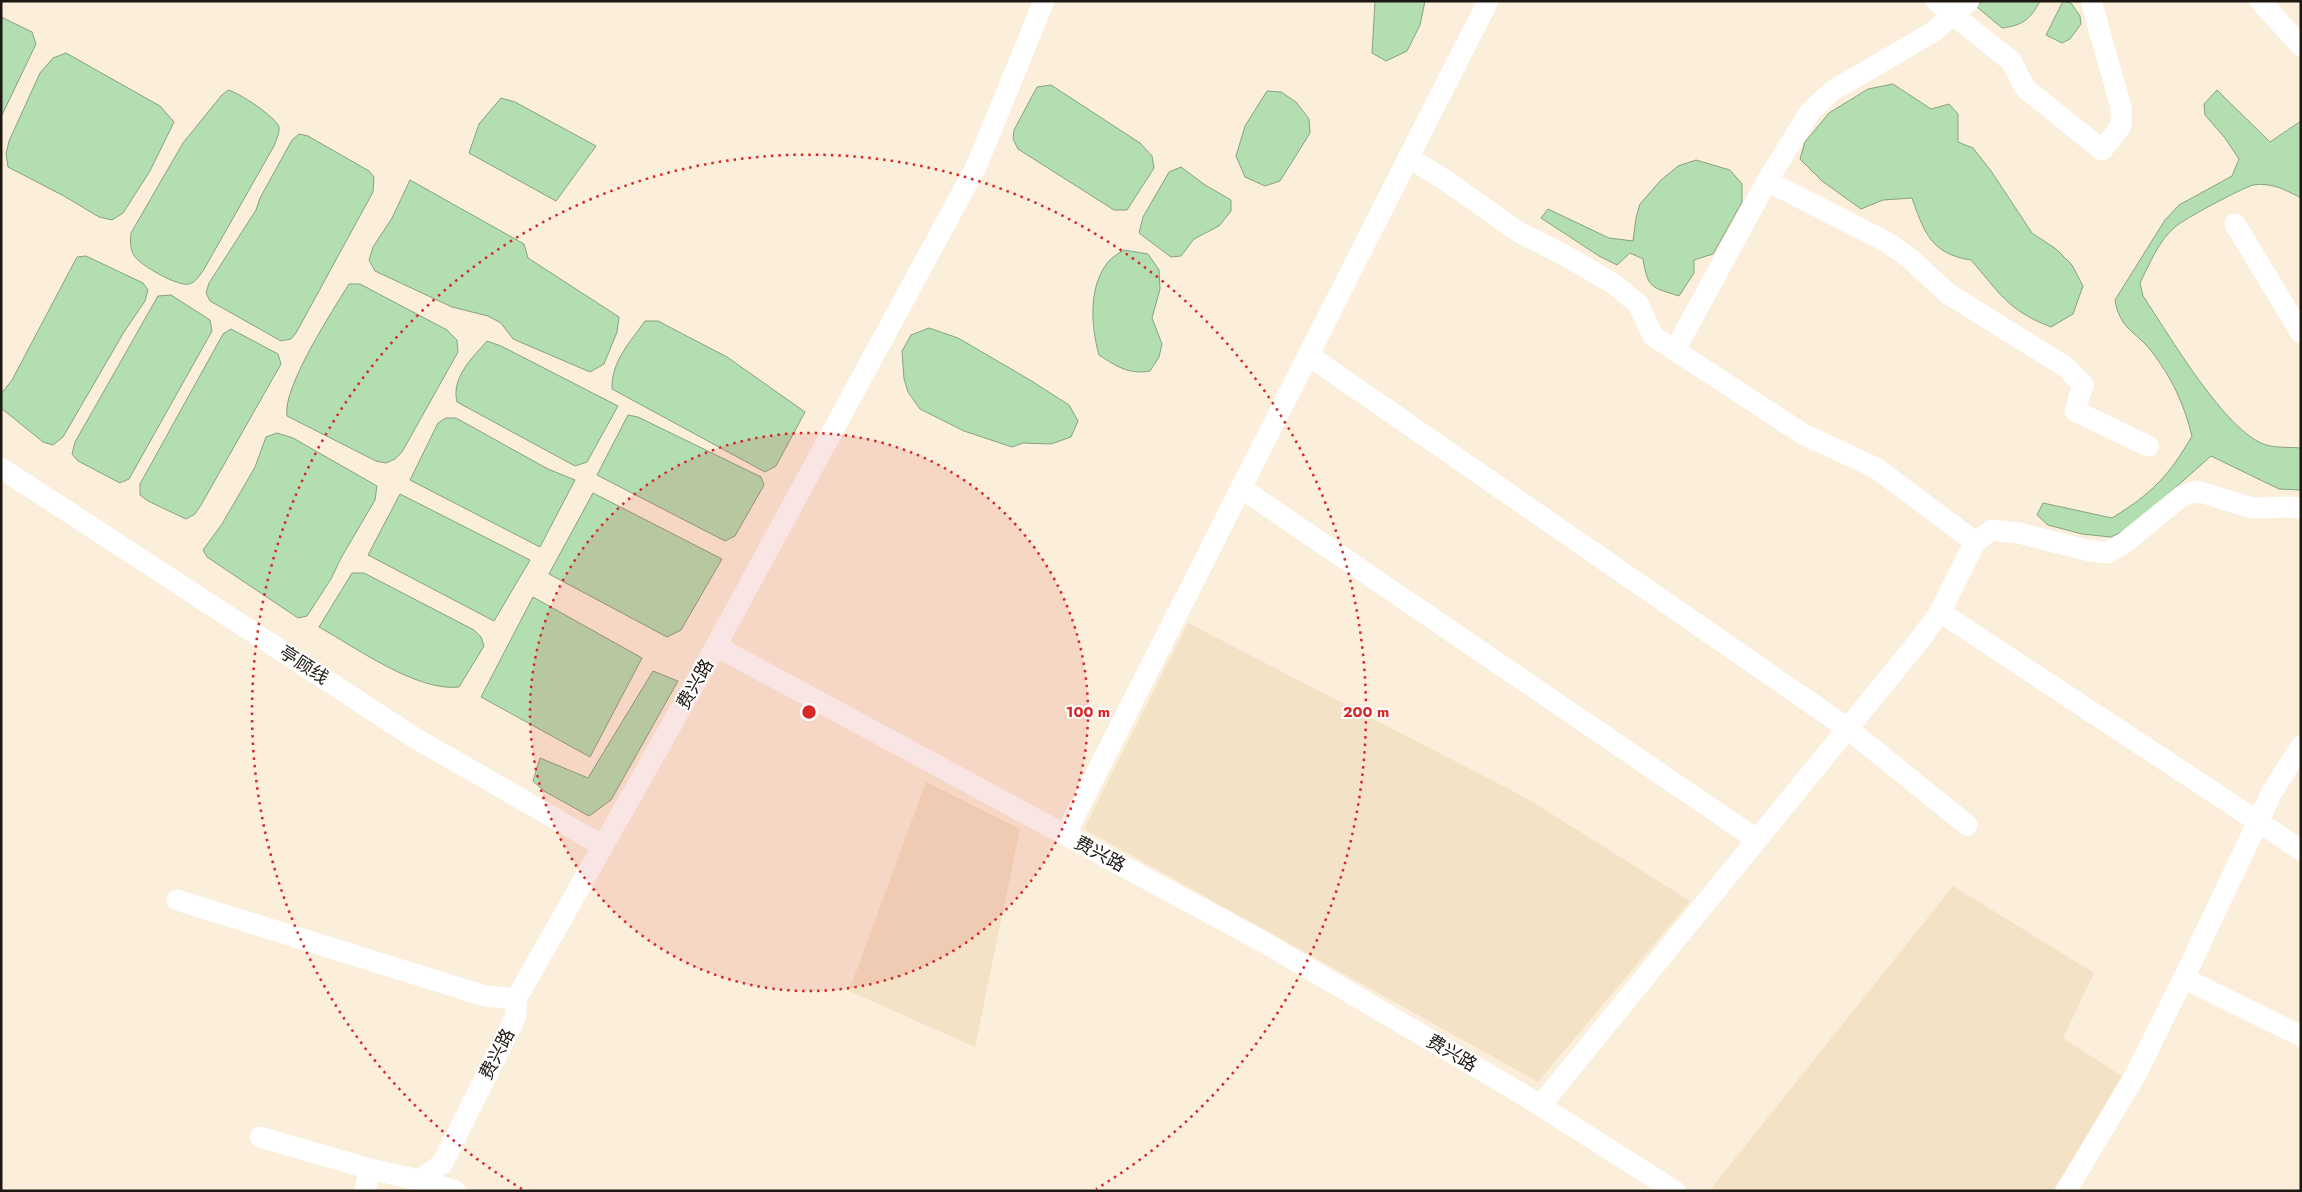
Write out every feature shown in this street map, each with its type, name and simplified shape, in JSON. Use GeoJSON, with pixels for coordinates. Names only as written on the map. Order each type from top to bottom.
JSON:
{"type":"FeatureCollection","features":[{"type":"Feature","properties":{"kind":"street"},"geometry":{"type":"LineString","coordinates":[[716,646],[976,167],[1044,1]]}},
{"type":"Feature","properties":{"kind":"street"},"geometry":{"type":"LineString","coordinates":[[1065,835],[1488,1]]}},
{"type":"Feature","properties":{"kind":"street"},"geometry":{"type":"LineString","coordinates":[[1936,1],[1962,8],[2012,61],[2025,88],[2102,150],[2121,126],[2121,108],[2092,1]]}},
{"type":"Feature","properties":{"kind":"street"},"geometry":{"type":"LineString","coordinates":[[2260,1],[2301,46]]}},
{"type":"Feature","properties":{"kind":"street"},"geometry":{"type":"LineString","coordinates":[[1675,350],[1767,181],[1810,112],[1832,91],[1933,32],[1962,8]]}},
{"type":"Feature","properties":{"kind":"street"},"geometry":{"type":"LineString","coordinates":[[1408,157],[1448,182],[1517,231],[1566,256],[1614,284],[1638,304],[1653,336],[1803,434],[1876,468],[1975,542]]}},
{"type":"Feature","properties":{"kind":"street"},"geometry":{"type":"LineString","coordinates":[[1767,181],[1887,242],[1913,261],[1947,293],[2066,368],[2083,386],[2075,411],[2148,446]]}},
{"type":"Feature","properties":{"kind":"street"},"geometry":{"type":"LineString","coordinates":[[2235,224],[2301,333]]}},
{"type":"Feature","properties":{"kind":"street"},"geometry":{"type":"LineString","coordinates":[[1308,355],[1847,728],[1967,825]]}},
{"type":"Feature","properties":{"kind":"street","name":"亭顾线"},"geometry":{"type":"LineString","coordinates":[[1,468],[416,738],[600,851]]}},
{"type":"Feature","properties":{"kind":"street"},"geometry":{"type":"LineString","coordinates":[[1241,488],[1756,839]]}},
{"type":"Feature","properties":{"kind":"street"},"geometry":{"type":"LineString","coordinates":[[1540,1106],[1940,612],[1975,542],[1992,530],[2107,553],[2123,544],[2182,496],[2197,491],[2252,508],[2301,508]]}},
{"type":"Feature","properties":{"kind":"street"},"geometry":{"type":"LineString","coordinates":[[1940,612],[2259,820],[2301,850]]}},
{"type":"Feature","properties":{"kind":"street","name":"费兴路"},"geometry":{"type":"LineString","coordinates":[[419,1180],[442,1164],[516,1016],[516,999],[716,646],[1267,944],[1540,1106],[1675,1191]]}},
{"type":"Feature","properties":{"kind":"street"},"geometry":{"type":"LineString","coordinates":[[2066,1191],[2136,1074],[2272,792],[2301,746]]}},
{"type":"Feature","properties":{"kind":"street"},"geometry":{"type":"LineString","coordinates":[[177,900],[486,996],[516,999]]}},
{"type":"Feature","properties":{"kind":"street"},"geometry":{"type":"LineString","coordinates":[[2183,978],[2301,1036]]}},
{"type":"Feature","properties":{"kind":"street"},"geometry":{"type":"LineString","coordinates":[[260,1137],[455,1191]]}},
{"type":"Feature","properties":{"kind":"street"},"geometry":{"type":"LineString","coordinates":[[365,1191],[370,1169]]}},
{"type":"Feature","properties":{"kind":"shaded area"},"geometry":{"type":"Polygon","coordinates":[[[1375,1],[1425,1],[1420,25],[1407,51],[1386,61],[1372,53],[1375,1]]]}},
{"type":"Feature","properties":{"kind":"shaded area"},"geometry":{"type":"Polygon","coordinates":[[[1982,1],[2040,1],[2033,13],[2021,23],[2002,28],[1977,7],[1982,1]]]}},
{"type":"Feature","properties":{"kind":"shaded area"},"geometry":{"type":"Polygon","coordinates":[[[2063,1],[2071,3],[2080,16],[2081,24],[2070,39],[2062,43],[2046,35],[2063,1]]]}},
{"type":"Feature","properties":{"kind":"shaded area"},"geometry":{"type":"Polygon","coordinates":[[[1,17],[32,32],[36,44],[1,117],[1,17]]]}},
{"type":"Feature","properties":{"kind":"shaded area"},"geometry":{"type":"Polygon","coordinates":[[[66,53],[160,106],[174,122],[150,171],[123,213],[112,220],[99,217],[64,196],[8,167],[6,154],[9,141],[40,73],[53,58],[66,53]]]}},
{"type":"Feature","properties":{"kind":"shaded area"},"geometry":{"type":"Polygon","coordinates":[[[1893,84],[1931,109],[1949,104],[1958,114],[1958,142],[1973,148],[1991,171],[2032,233],[2056,249],[2072,265],[2083,286],[2073,314],[2051,327],[2036,321],[2005,300],[1971,260],[1957,257],[1938,247],[1925,231],[1912,198],[1883,200],[1861,209],[1822,181],[1800,159],[1805,142],[1829,113],[1868,89],[1893,84]]]}},
{"type":"Feature","properties":{"kind":"shaded area"},"geometry":{"type":"Polygon","coordinates":[[[1051,85],[1140,143],[1152,156],[1154,168],[1127,210],[1114,210],[1018,149],[1013,139],[1014,130],[1037,87],[1051,85]]]}},
{"type":"Feature","properties":{"kind":"shaded area"},"geometry":{"type":"Polygon","coordinates":[[[228,90],[248,100],[271,117],[279,127],[278,134],[274,146],[203,271],[194,282],[184,284],[162,276],[137,259],[132,251],[131,233],[183,143],[228,90]]]}},
{"type":"Feature","properties":{"kind":"shaded area"},"geometry":{"type":"Polygon","coordinates":[[[2217,90],[2270,142],[2301,121],[2301,198],[2278,187],[2260,184],[2247,187],[2213,204],[2180,223],[2169,232],[2155,253],[2140,283],[2143,296],[2198,380],[2233,421],[2250,436],[2266,445],[2301,448],[2301,490],[2279,489],[2211,456],[2131,527],[2111,537],[2082,534],[2048,525],[2037,515],[2043,503],[2112,518],[2138,501],[2158,483],[2184,450],[2192,436],[2181,402],[2171,382],[2152,352],[2125,324],[2117,310],[2115,300],[2165,220],[2179,205],[2232,176],[2239,159],[2225,138],[2205,115],[2204,104],[2217,90]]]}},
{"type":"Feature","properties":{"kind":"shaded area"},"geometry":{"type":"Polygon","coordinates":[[[1267,91],[1281,92],[1296,102],[1309,119],[1310,133],[1280,181],[1265,186],[1245,177],[1236,156],[1245,126],[1267,91]]]}},
{"type":"Feature","properties":{"kind":"shaded area"},"geometry":{"type":"Polygon","coordinates":[[[501,98],[515,102],[596,146],[556,201],[469,153],[479,124],[501,98]]]}},
{"type":"Feature","properties":{"kind":"shaded area"},"geometry":{"type":"Polygon","coordinates":[[[299,134],[308,136],[369,171],[374,177],[373,192],[296,333],[291,339],[281,341],[210,301],[206,293],[209,283],[256,210],[260,198],[292,140],[299,134]]]}},
{"type":"Feature","properties":{"kind":"shaded area"},"geometry":{"type":"Polygon","coordinates":[[[1696,160],[1730,170],[1742,184],[1742,202],[1713,254],[1694,260],[1694,273],[1679,296],[1662,291],[1649,282],[1643,259],[1630,253],[1617,265],[1599,256],[1541,218],[1548,209],[1609,238],[1633,241],[1640,204],[1660,181],[1678,166],[1696,160]]]}},
{"type":"Feature","properties":{"kind":"shaded area"},"geometry":{"type":"Polygon","coordinates":[[[1181,167],[1205,185],[1231,200],[1231,211],[1219,226],[1194,239],[1181,256],[1171,257],[1139,233],[1143,217],[1169,172],[1181,167]]]}},
{"type":"Feature","properties":{"kind":"shaded area"},"geometry":{"type":"Polygon","coordinates":[[[410,180],[524,244],[528,258],[619,317],[617,332],[604,364],[590,372],[513,339],[501,323],[488,316],[452,307],[375,271],[369,260],[373,247],[392,218],[410,180]]]}},
{"type":"Feature","properties":{"kind":"shaded area"},"geometry":{"type":"Polygon","coordinates":[[[1124,250],[1148,254],[1159,270],[1160,289],[1152,318],[1162,344],[1159,357],[1150,371],[1129,371],[1117,366],[1099,355],[1096,344],[1093,307],[1097,283],[1108,262],[1124,250]]]}},
{"type":"Feature","properties":{"kind":"shaded area"},"geometry":{"type":"Polygon","coordinates":[[[86,256],[143,283],[148,290],[145,301],[124,332],[63,437],[53,445],[43,442],[1,408],[1,394],[12,380],[77,257],[86,256]]]}},
{"type":"Feature","properties":{"kind":"shaded area"},"geometry":{"type":"Polygon","coordinates":[[[349,284],[360,284],[447,330],[457,340],[458,352],[402,452],[395,459],[386,463],[376,461],[287,416],[292,387],[300,369],[349,284]]]}},
{"type":"Feature","properties":{"kind":"shaded area"},"geometry":{"type":"Polygon","coordinates":[[[171,295],[210,320],[212,331],[129,479],[120,483],[78,461],[72,454],[75,442],[158,296],[171,295]]]}},
{"type":"Feature","properties":{"kind":"shaded area"},"geometry":{"type":"Polygon","coordinates":[[[645,321],[658,321],[727,357],[805,412],[776,466],[765,472],[612,389],[618,361],[645,321]]]}},
{"type":"Feature","properties":{"kind":"shaded area"},"geometry":{"type":"Polygon","coordinates":[[[929,328],[958,338],[1069,405],[1078,421],[1071,437],[1051,444],[1023,443],[1012,447],[964,431],[920,409],[908,392],[904,379],[902,351],[911,335],[929,328]]]}},
{"type":"Feature","properties":{"kind":"shaded area"},"geometry":{"type":"Polygon","coordinates":[[[231,329],[278,354],[281,364],[201,505],[195,514],[186,519],[148,501],[140,495],[140,484],[223,334],[231,329]]]}},
{"type":"Feature","properties":{"kind":"shaded area"},"geometry":{"type":"Polygon","coordinates":[[[487,341],[501,346],[618,406],[587,462],[575,466],[457,402],[456,393],[460,377],[469,361],[487,341]]]}},
{"type":"Feature","properties":{"kind":"shaded area"},"geometry":{"type":"Polygon","coordinates":[[[628,415],[638,417],[761,477],[764,485],[735,536],[725,541],[597,475],[628,415]]]}},
{"type":"Feature","properties":{"kind":"shaded area"},"geometry":{"type":"Polygon","coordinates":[[[446,418],[456,418],[548,469],[575,480],[540,547],[410,480],[438,423],[446,418]]]}},
{"type":"Feature","properties":{"kind":"shaded area"},"geometry":{"type":"Polygon","coordinates":[[[277,433],[293,438],[377,486],[375,500],[331,579],[307,616],[298,618],[207,557],[203,550],[222,524],[255,467],[266,437],[277,433]]]}},
{"type":"Feature","properties":{"kind":"shaded area"},"geometry":{"type":"Polygon","coordinates":[[[593,493],[722,559],[681,630],[667,637],[549,574],[593,493]]]}},
{"type":"Feature","properties":{"kind":"shaded area"},"geometry":{"type":"Polygon","coordinates":[[[400,494],[530,560],[494,621],[368,555],[400,494]]]}},
{"type":"Feature","properties":{"kind":"shaded area"},"geometry":{"type":"Polygon","coordinates":[[[352,573],[364,573],[474,630],[481,637],[484,646],[459,687],[442,687],[424,683],[368,656],[319,627],[352,573]]]}},
{"type":"Feature","properties":{"kind":"shaded area"},"geometry":{"type":"Polygon","coordinates":[[[533,597],[642,658],[590,757],[481,697],[533,597]]]}},
{"type":"Feature","properties":{"kind":"shaded area"},"geometry":{"type":"Polygon","coordinates":[[[1188,623],[1528,799],[1690,901],[1538,1082],[1084,829],[1188,623]]]}},
{"type":"Feature","properties":{"kind":"shaded area"},"geometry":{"type":"Polygon","coordinates":[[[653,671],[678,681],[611,800],[589,816],[544,791],[533,781],[540,758],[588,778],[653,671]]]}},
{"type":"Feature","properties":{"kind":"shaded area"},"geometry":{"type":"Polygon","coordinates":[[[926,782],[1020,829],[975,1047],[849,991],[926,782]]]}},
{"type":"Feature","properties":{"kind":"shaded area"},"geometry":{"type":"Polygon","coordinates":[[[1953,886],[2094,973],[2063,1038],[2125,1078],[2053,1191],[1709,1191],[1953,886]]]}}]}
